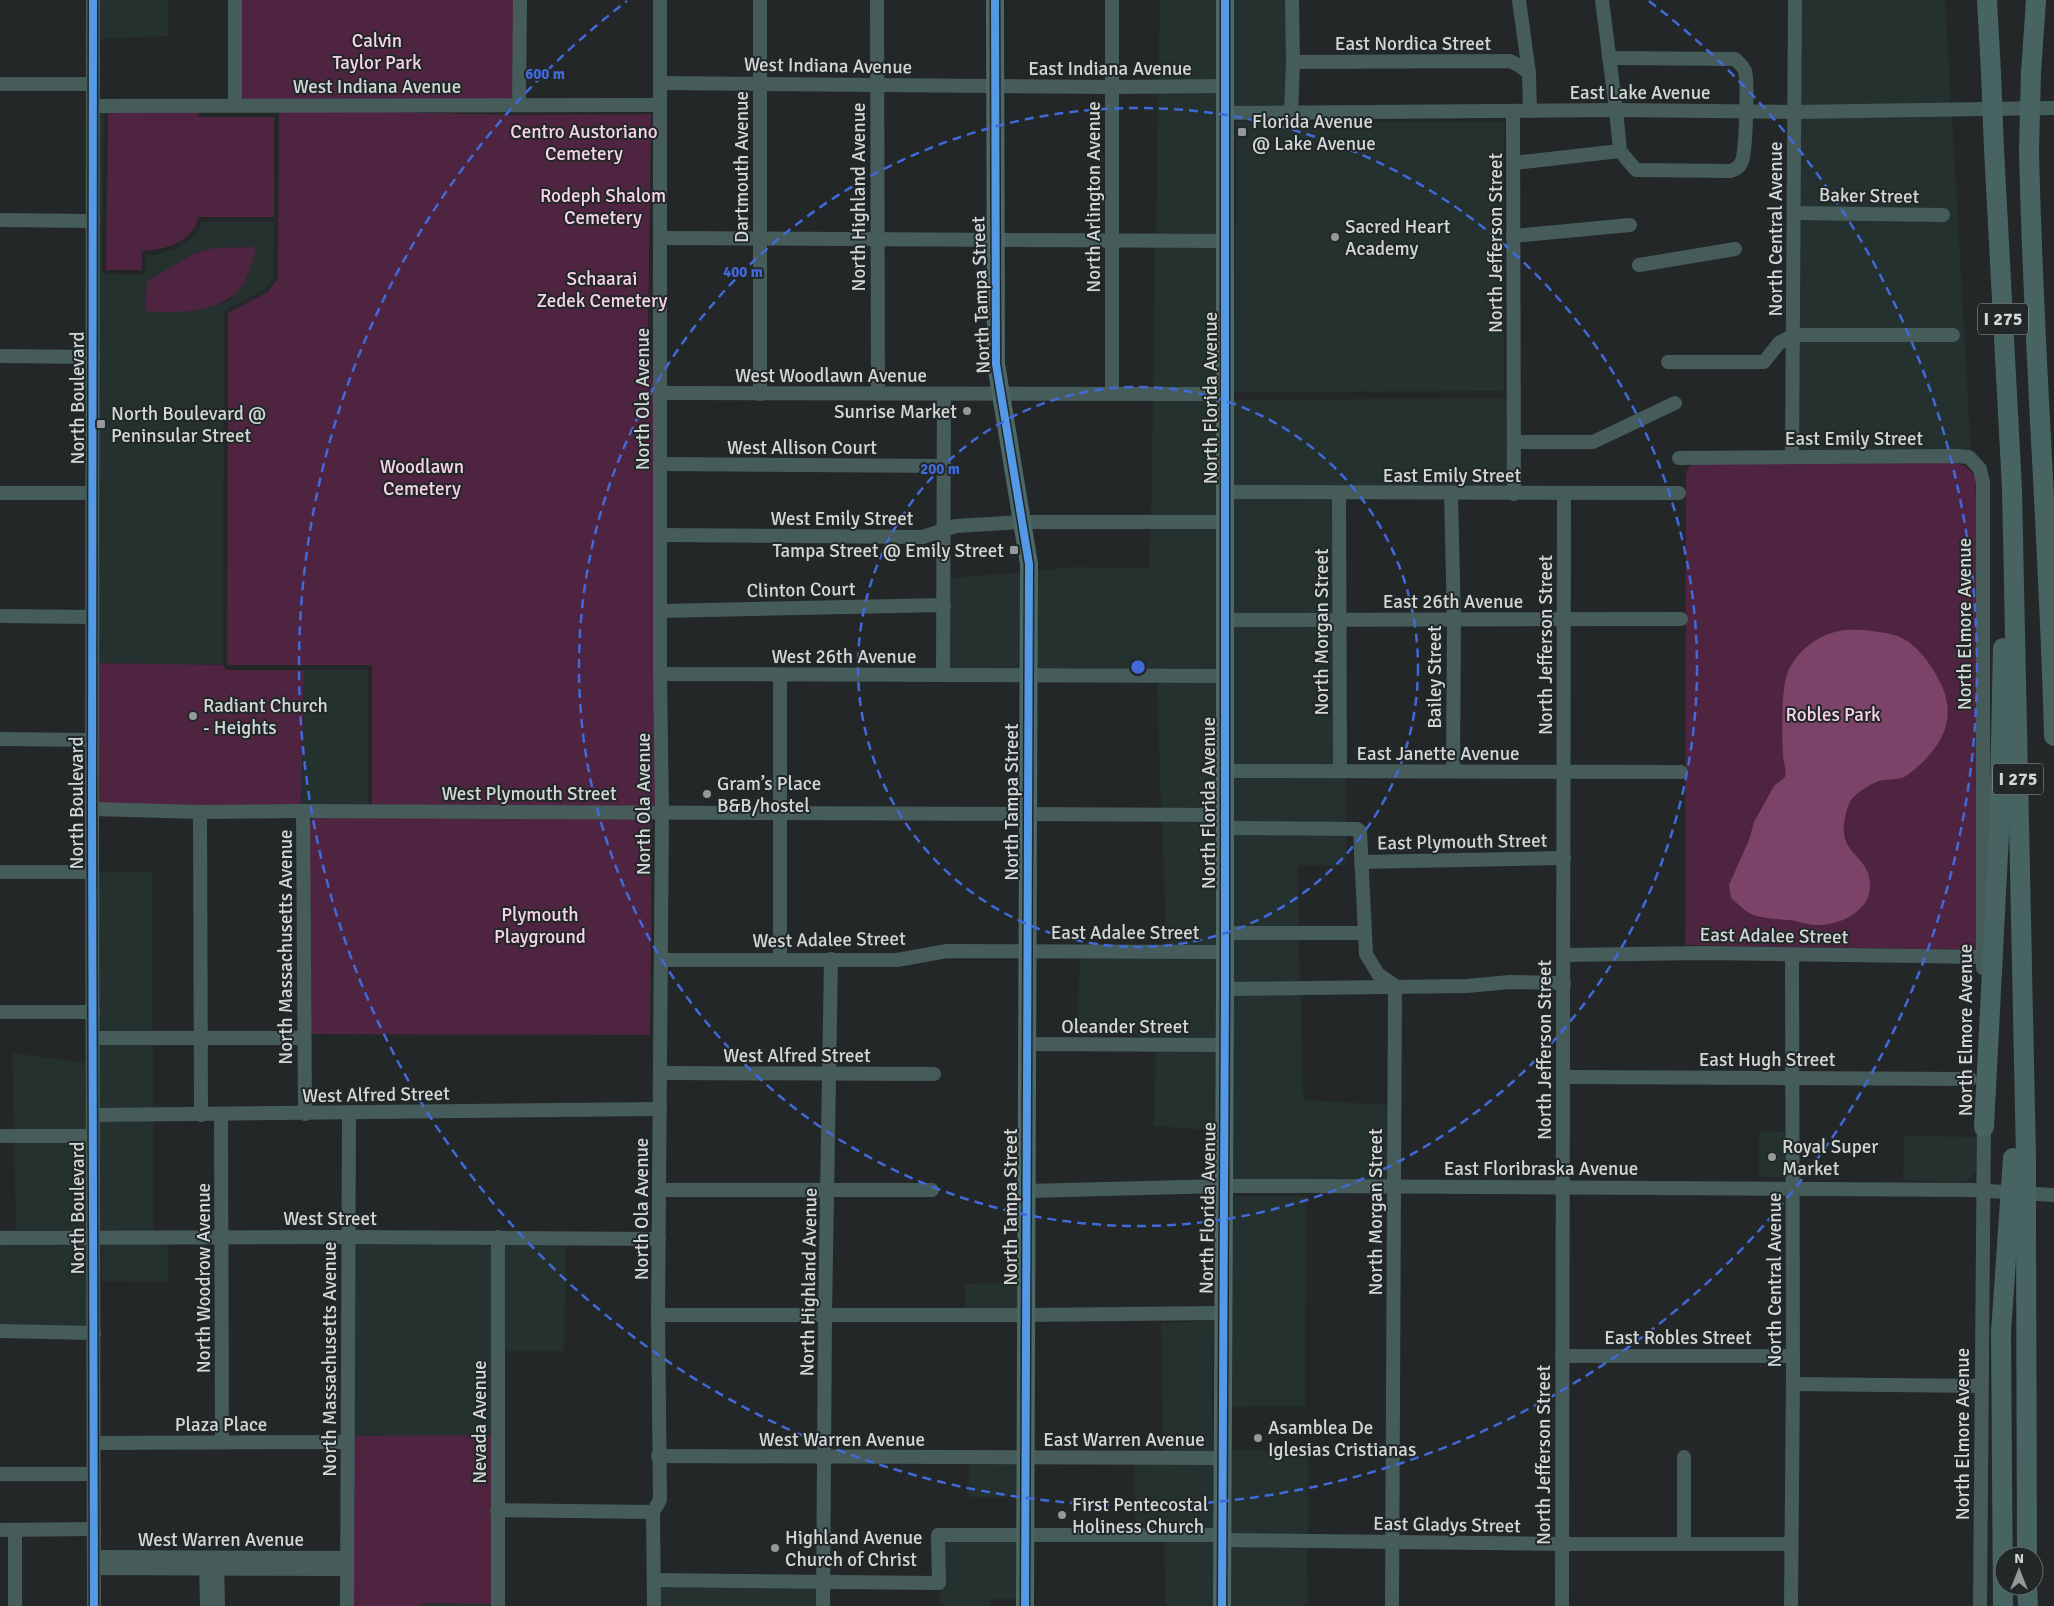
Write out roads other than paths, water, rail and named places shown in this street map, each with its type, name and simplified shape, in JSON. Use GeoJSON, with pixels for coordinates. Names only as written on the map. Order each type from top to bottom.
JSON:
{"type":"FeatureCollection","features":[{"type":"Feature","properties":{"kind":"highway","name":"I 275"},"geometry":{"type":"LineString","coordinates":[[2034,0],[2029,149],[2034,294],[2052,583],[2054,736]]}},
{"type":"Feature","properties":{"kind":"highway","name":"I 275"},"geometry":{"type":"LineString","coordinates":[[1986,3],[2012,489],[2024,1069],[2017,1221],[2027,1546]]}},
{"type":"Feature","properties":{"kind":"highway"},"geometry":{"type":"LineString","coordinates":[[1984,1127],[1999,835],[2001,690],[2012,489]]}},
{"type":"Feature","properties":{"kind":"highway"},"geometry":{"type":"LineString","coordinates":[[2003,1606],[2000,1332],[2017,1221]]}},
{"type":"Feature","properties":{"kind":"main road","name":"North Tampa Street"},"geometry":{"type":"LineString","coordinates":[[995,0],[994,241],[996,364],[1028,564],[1025,1606]]}},
{"type":"Feature","properties":{"kind":"main road","name":"North Florida Avenue"},"geometry":{"type":"LineString","coordinates":[[1222,1606],[1226,492],[1225,0]]}},
{"type":"Feature","properties":{"kind":"street","name":"North Boulevard"},"geometry":{"type":"LineString","coordinates":[[93,0],[92,872],[94,1606]]}},
{"type":"Feature","properties":{"kind":"street"},"geometry":{"type":"LineString","coordinates":[[235,0],[235,105]]}},
{"type":"Feature","properties":{"kind":"street"},"geometry":{"type":"LineString","coordinates":[[519,105],[520,0]]}},
{"type":"Feature","properties":{"kind":"street","name":"North Ola Avenue"},"geometry":{"type":"LineString","coordinates":[[654,1606],[653,1512],[660,1500],[658,1456],[658,1315],[662,813],[660,674],[660,0]]}},
{"type":"Feature","properties":{"kind":"street","name":"Dartmouth Avenue"},"geometry":{"type":"LineString","coordinates":[[760,0],[760,394]]}},
{"type":"Feature","properties":{"kind":"street","name":"North Highland Avenue"},"geometry":{"type":"LineString","coordinates":[[877,0],[878,394]]}},
{"type":"Feature","properties":{"kind":"street","name":"North Arlington Avenue"},"geometry":{"type":"LineString","coordinates":[[1112,0],[1112,394]]}},
{"type":"Feature","properties":{"kind":"street"},"geometry":{"type":"LineString","coordinates":[[1291,114],[1293,62],[1292,0]]}},
{"type":"Feature","properties":{"kind":"street"},"geometry":{"type":"LineString","coordinates":[[1519,0],[1529,73],[1530,111]]}},
{"type":"Feature","properties":{"kind":"street"},"geometry":{"type":"LineString","coordinates":[[1602,0],[1620,151],[1636,170],[1731,171],[1738,168],[1742,161],[1746,111],[1745,72],[1742,65],[1735,59],[1610,58]]}},
{"type":"Feature","properties":{"kind":"street","name":"North Central Avenue"},"geometry":{"type":"LineString","coordinates":[[1792,457],[1796,0]]}},
{"type":"Feature","properties":{"kind":"street","name":"East Nordica Street"},"geometry":{"type":"LineString","coordinates":[[1293,62],[1510,61],[1529,73]]}},
{"type":"Feature","properties":{"kind":"street","name":"West Indiana Avenue"},"geometry":{"type":"LineString","coordinates":[[661,83],[994,86]]}},
{"type":"Feature","properties":{"kind":"street"},"geometry":{"type":"LineString","coordinates":[[0,84],[93,84]]}},
{"type":"Feature","properties":{"kind":"street","name":"East Indiana Avenue"},"geometry":{"type":"LineString","coordinates":[[994,86],[1112,88],[1226,86]]}},
{"type":"Feature","properties":{"kind":"street","name":"West Indiana Avenue"},"geometry":{"type":"LineString","coordinates":[[94,106],[660,105]]}},
{"type":"Feature","properties":{"kind":"street","name":"East Lake Avenue"},"geometry":{"type":"LineString","coordinates":[[1226,113],[1616,110],[1794,112],[2054,108]]}},
{"type":"Feature","properties":{"kind":"street","name":"North Jefferson Street"},"geometry":{"type":"LineString","coordinates":[[1513,112],[1514,494]]}},
{"type":"Feature","properties":{"kind":"street"},"geometry":{"type":"LineString","coordinates":[[1514,163],[1620,151]]}},
{"type":"Feature","properties":{"kind":"street","name":"Baker Street"},"geometry":{"type":"LineString","coordinates":[[1794,213],[1943,215]]}},
{"type":"Feature","properties":{"kind":"street"},"geometry":{"type":"LineString","coordinates":[[0,220],[93,221]]}},
{"type":"Feature","properties":{"kind":"street"},"geometry":{"type":"LineString","coordinates":[[1513,236],[1630,224]]}},
{"type":"Feature","properties":{"kind":"street"},"geometry":{"type":"LineString","coordinates":[[660,238],[1226,241]]}},
{"type":"Feature","properties":{"kind":"street"},"geometry":{"type":"LineString","coordinates":[[1639,264],[1735,249]]}},
{"type":"Feature","properties":{"kind":"street"},"geometry":{"type":"LineString","coordinates":[[1668,362],[1764,362],[1779,343],[1794,335],[1953,336]]}},
{"type":"Feature","properties":{"kind":"street"},"geometry":{"type":"LineString","coordinates":[[0,356],[93,357]]}},
{"type":"Feature","properties":{"kind":"street","name":"West Woodlawn Avenue"},"geometry":{"type":"LineString","coordinates":[[661,393],[1226,394]]}},
{"type":"Feature","properties":{"kind":"street"},"geometry":{"type":"LineString","coordinates":[[943,675],[944,394]]}},
{"type":"Feature","properties":{"kind":"street"},"geometry":{"type":"LineString","coordinates":[[1514,442],[1592,442],[1675,403]]}},
{"type":"Feature","properties":{"kind":"street","name":"East Emily Street"},"geometry":{"type":"LineString","coordinates":[[1679,458],[1969,458]]}},
{"type":"Feature","properties":{"kind":"street","name":"North Elmore Avenue"},"geometry":{"type":"LineString","coordinates":[[1969,458],[1980,469],[1983,483],[1984,1127],[1980,1606]]}},
{"type":"Feature","properties":{"kind":"street","name":"West Allison Court"},"geometry":{"type":"LineString","coordinates":[[660,464],[944,466]]}},
{"type":"Feature","properties":{"kind":"street","name":"East Emily Street"},"geometry":{"type":"LineString","coordinates":[[1226,492],[1451,494],[1679,493]]}},
{"type":"Feature","properties":{"kind":"street"},"geometry":{"type":"LineString","coordinates":[[0,493],[92,493]]}},
{"type":"Feature","properties":{"kind":"street","name":"North Morgan Street"},"geometry":{"type":"LineString","coordinates":[[1339,493],[1340,772]]}},
{"type":"Feature","properties":{"kind":"street","name":"North Jefferson Street"},"geometry":{"type":"LineString","coordinates":[[1562,1606],[1564,493]]}},
{"type":"Feature","properties":{"kind":"street","name":"Bailey Street"},"geometry":{"type":"LineString","coordinates":[[1451,494],[1454,620],[1453,770]]}},
{"type":"Feature","properties":{"kind":"street"},"geometry":{"type":"LineString","coordinates":[[1021,522],[1225,522]]}},
{"type":"Feature","properties":{"kind":"street","name":"West Emily Street"},"geometry":{"type":"LineString","coordinates":[[660,535],[923,537],[956,526],[1021,522]]}},
{"type":"Feature","properties":{"kind":"street","name":"Clinton Court"},"geometry":{"type":"LineString","coordinates":[[660,610],[944,605]]}},
{"type":"Feature","properties":{"kind":"street"},"geometry":{"type":"LineString","coordinates":[[0,616],[92,617]]}},
{"type":"Feature","properties":{"kind":"street","name":"East 26th Avenue"},"geometry":{"type":"LineString","coordinates":[[1225,620],[1681,620]]}},
{"type":"Feature","properties":{"kind":"street","name":"West 26th Avenue"},"geometry":{"type":"LineString","coordinates":[[660,674],[1027,676]]}},
{"type":"Feature","properties":{"kind":"street"},"geometry":{"type":"LineString","coordinates":[[780,675],[780,960]]}},
{"type":"Feature","properties":{"kind":"street"},"geometry":{"type":"LineString","coordinates":[[1027,676],[1224,676]]}},
{"type":"Feature","properties":{"kind":"street"},"geometry":{"type":"LineString","coordinates":[[0,739],[92,740]]}},
{"type":"Feature","properties":{"kind":"street","name":"East Janette Avenue"},"geometry":{"type":"LineString","coordinates":[[1225,771],[1681,772]]}},
{"type":"Feature","properties":{"kind":"street","name":"West Plymouth Street"},"geometry":{"type":"LineString","coordinates":[[92,809],[200,812],[1027,814]]}},
{"type":"Feature","properties":{"kind":"street","name":"North Massachusetts Avenue"},"geometry":{"type":"LineString","coordinates":[[303,811],[304,1114]]}},
{"type":"Feature","properties":{"kind":"street"},"geometry":{"type":"LineString","coordinates":[[200,812],[200,1115]]}},
{"type":"Feature","properties":{"kind":"street","name":"East Plymouth Street"},"geometry":{"type":"LineString","coordinates":[[1027,814],[1357,829],[1360,831],[1361,862],[1564,858]]}},
{"type":"Feature","properties":{"kind":"street"},"geometry":{"type":"LineString","coordinates":[[1361,862],[1366,954],[1378,974],[1395,986]]}},
{"type":"Feature","properties":{"kind":"street"},"geometry":{"type":"LineString","coordinates":[[0,872],[92,872]]}},
{"type":"Feature","properties":{"kind":"street","name":"East Adalee Street"},"geometry":{"type":"LineString","coordinates":[[1224,933],[1364,933]]}},
{"type":"Feature","properties":{"kind":"street","name":"East Adalee Street"},"geometry":{"type":"LineString","coordinates":[[1027,950],[1224,952]]}},
{"type":"Feature","properties":{"kind":"street","name":"West Adalee Street"},"geometry":{"type":"LineString","coordinates":[[662,960],[898,960],[947,951],[1027,950]]}},
{"type":"Feature","properties":{"kind":"street","name":"East Adalee Street"},"geometry":{"type":"LineString","coordinates":[[1564,955],[1681,953],[1983,956]]}},
{"type":"Feature","properties":{"kind":"street","name":"North Central Avenue"},"geometry":{"type":"LineString","coordinates":[[1790,1606],[1793,1384],[1792,954]]}},
{"type":"Feature","properties":{"kind":"street","name":"North Highland Avenue"},"geometry":{"type":"LineString","coordinates":[[823,1606],[825,1315],[829,1190],[828,1074],[831,960]]}},
{"type":"Feature","properties":{"kind":"street"},"geometry":{"type":"LineString","coordinates":[[1225,989],[1467,986],[1510,982],[1564,984]]}},
{"type":"Feature","properties":{"kind":"street","name":"North Morgan Street"},"geometry":{"type":"LineString","coordinates":[[1392,1606],[1395,986]]}},
{"type":"Feature","properties":{"kind":"street"},"geometry":{"type":"LineString","coordinates":[[0,1012],[93,1012]]}},
{"type":"Feature","properties":{"kind":"street"},"geometry":{"type":"LineString","coordinates":[[93,1038],[304,1038]]}},
{"type":"Feature","properties":{"kind":"street","name":"Oleander Street"},"geometry":{"type":"LineString","coordinates":[[1026,1044],[1224,1045]]}},
{"type":"Feature","properties":{"kind":"street","name":"West Alfred Street"},"geometry":{"type":"LineString","coordinates":[[661,1074],[934,1074]]}},
{"type":"Feature","properties":{"kind":"street","name":"East Hugh Street"},"geometry":{"type":"LineString","coordinates":[[1563,1077],[1970,1079]]}},
{"type":"Feature","properties":{"kind":"street","name":"West Alfred Street"},"geometry":{"type":"LineString","coordinates":[[93,1115],[660,1109]]}},
{"type":"Feature","properties":{"kind":"street","name":"North Massachusetts Avenue"},"geometry":{"type":"LineString","coordinates":[[347,1606],[350,1113]]}},
{"type":"Feature","properties":{"kind":"street","name":"North Woodrow Avenue"},"geometry":{"type":"LineString","coordinates":[[221,1114],[222,1442]]}},
{"type":"Feature","properties":{"kind":"street"},"geometry":{"type":"LineString","coordinates":[[0,1136],[93,1136]]}},
{"type":"Feature","properties":{"kind":"street","name":"East Floribraska Avenue"},"geometry":{"type":"LineString","coordinates":[[1027,1191],[1224,1186],[1393,1186],[1982,1190],[2054,1195]]}},
{"type":"Feature","properties":{"kind":"street"},"geometry":{"type":"LineString","coordinates":[[660,1190],[932,1190]]}},
{"type":"Feature","properties":{"kind":"street","name":"West Street"},"geometry":{"type":"LineString","coordinates":[[0,1238],[498,1237],[659,1239]]}},
{"type":"Feature","properties":{"kind":"street","name":"Nevada Avenue"},"geometry":{"type":"LineString","coordinates":[[498,1237],[498,1606]]}},
{"type":"Feature","properties":{"kind":"street"},"geometry":{"type":"LineString","coordinates":[[658,1315],[1222,1313]]}},
{"type":"Feature","properties":{"kind":"street"},"geometry":{"type":"LineString","coordinates":[[0,1331],[94,1333]]}},
{"type":"Feature","properties":{"kind":"street","name":"East Robles Street"},"geometry":{"type":"LineString","coordinates":[[1562,1356],[1793,1356]]}},
{"type":"Feature","properties":{"kind":"street"},"geometry":{"type":"LineString","coordinates":[[1793,1384],[1981,1386]]}},
{"type":"Feature","properties":{"kind":"street","name":"Plaza Place"},"geometry":{"type":"LineString","coordinates":[[94,1443],[347,1442]]}},
{"type":"Feature","properties":{"kind":"street","name":"West Warren Avenue"},"geometry":{"type":"LineString","coordinates":[[658,1456],[1025,1458]]}},
{"type":"Feature","properties":{"kind":"street"},"geometry":{"type":"LineString","coordinates":[[1684,1457],[1684,1544]]}},
{"type":"Feature","properties":{"kind":"street","name":"East Warren Avenue"},"geometry":{"type":"LineString","coordinates":[[1025,1458],[1223,1458]]}},
{"type":"Feature","properties":{"kind":"street"},"geometry":{"type":"LineString","coordinates":[[0,1474],[94,1474]]}},
{"type":"Feature","properties":{"kind":"street"},"geometry":{"type":"LineString","coordinates":[[498,1510],[653,1512]]}},
{"type":"Feature","properties":{"kind":"street"},"geometry":{"type":"LineString","coordinates":[[0,1530],[94,1529]]}},
{"type":"Feature","properties":{"kind":"street"},"geometry":{"type":"LineString","coordinates":[[15,1530],[15,1606]]}},
{"type":"Feature","properties":{"kind":"street","name":"East Gladys Street"},"geometry":{"type":"LineString","coordinates":[[823,1582],[939,1583],[938,1535],[1025,1534],[1562,1544],[1791,1544]]}},
{"type":"Feature","properties":{"kind":"street","name":"West Warren Avenue"},"geometry":{"type":"LineString","coordinates":[[94,1563],[347,1563]]}},
{"type":"Feature","properties":{"kind":"street"},"geometry":{"type":"LineString","coordinates":[[207,1606],[212,1563]]}},
{"type":"Feature","properties":{"kind":"street"},"geometry":{"type":"LineString","coordinates":[[212,1563],[218,1606]]}},
{"type":"Feature","properties":{"kind":"street"},"geometry":{"type":"LineString","coordinates":[[654,1580],[823,1582]]}},
{"type":"Feature","properties":{"kind":"place","name":"Florida Avenue @ Lake Avenue"},"geometry":{"type":"Point","coordinates":[1242,132]}},
{"type":"Feature","properties":{"kind":"place","name":"Sacred Heart Academy"},"geometry":{"type":"Point","coordinates":[1335,237]}},
{"type":"Feature","properties":{"kind":"place","name":"Sunrise Market"},"geometry":{"type":"Point","coordinates":[967,411]}},
{"type":"Feature","properties":{"kind":"place","name":"North Boulevard @ Peninsular Street"},"geometry":{"type":"Point","coordinates":[101,424]}},
{"type":"Feature","properties":{"kind":"place","name":"Tampa Street @ Emily Street"},"geometry":{"type":"Point","coordinates":[1014,550]}},
{"type":"Feature","properties":{"kind":"place","name":"Radiant Church - Heights"},"geometry":{"type":"Point","coordinates":[193,716]}},
{"type":"Feature","properties":{"kind":"place","name":"Gram’s Place B&B/hostel"},"geometry":{"type":"Point","coordinates":[707,794]}},
{"type":"Feature","properties":{"kind":"place","name":"Royal Super Market"},"geometry":{"type":"Point","coordinates":[1772,1157]}},
{"type":"Feature","properties":{"kind":"place","name":"Asamblea De Iglesias Cristianas"},"geometry":{"type":"Point","coordinates":[1258,1438]}},
{"type":"Feature","properties":{"kind":"place","name":"First Pentecostal Holiness Church"},"geometry":{"type":"Point","coordinates":[1062,1515]}},
{"type":"Feature","properties":{"kind":"place","name":"Highland Avenue Church of Christ"},"geometry":{"type":"Point","coordinates":[775,1548]}},
{"type":"Feature","properties":{"kind":"park label","name":"Calvin Taylor Park"},"geometry":{"type":"Point","coordinates":[377,51]}},
{"type":"Feature","properties":{"kind":"park label","name":"Centro Austoriano Cemetery"},"geometry":{"type":"Point","coordinates":[584,142]}},
{"type":"Feature","properties":{"kind":"park label","name":"Rodeph Shalom Cemetery"},"geometry":{"type":"Point","coordinates":[603,206]}},
{"type":"Feature","properties":{"kind":"park label","name":"Schaarai Zedek Cemetery"},"geometry":{"type":"Point","coordinates":[602,289]}},
{"type":"Feature","properties":{"kind":"park label","name":"Woodlawn Cemetery"},"geometry":{"type":"Point","coordinates":[422,477]}},
{"type":"Feature","properties":{"kind":"park label","name":"Robles Park"},"geometry":{"type":"Point","coordinates":[1833,714]}},
{"type":"Feature","properties":{"kind":"park label","name":"Plymouth Playground"},"geometry":{"type":"Point","coordinates":[540,925]}}]}
